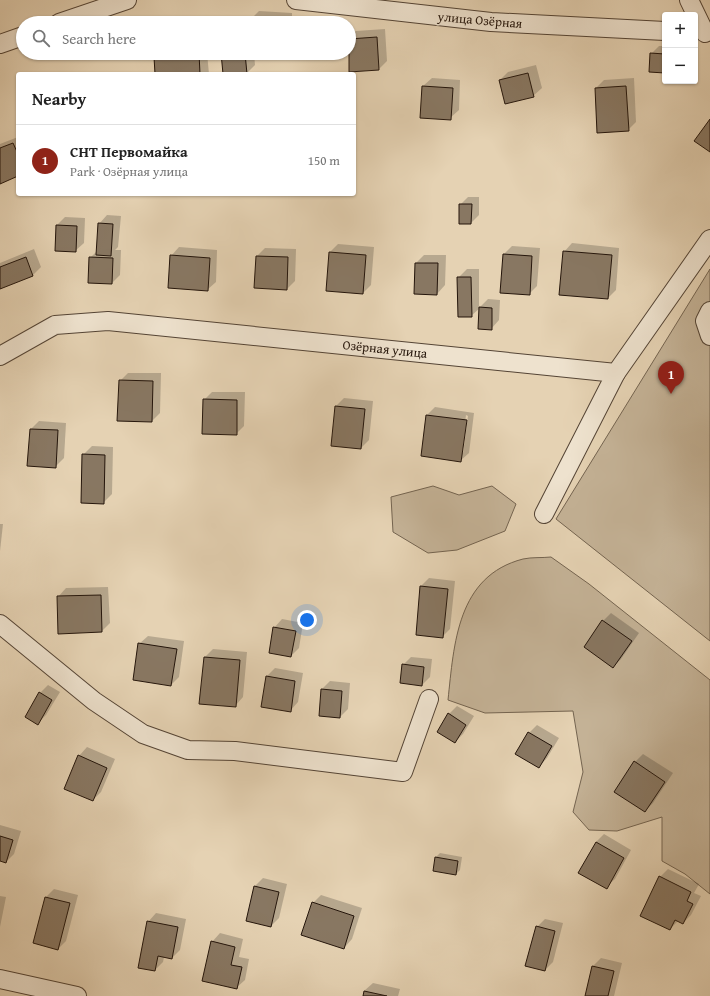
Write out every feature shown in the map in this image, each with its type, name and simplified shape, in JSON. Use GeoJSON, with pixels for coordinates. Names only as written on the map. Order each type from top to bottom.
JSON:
{"type":"FeatureCollection","features":[{"type":"Feature","properties":{"kind":"street"},"geometry":{"type":"LineString","coordinates":[[79,16],[126,0]]}},
{"type":"Feature","properties":{"kind":"street","name":"улица Озёрная"},"geometry":{"type":"LineString","coordinates":[[296,0],[491,22],[662,31]]}},
{"type":"Feature","properties":{"kind":"street"},"geometry":{"type":"LineString","coordinates":[[689,0],[703,34]]}},
{"type":"Feature","properties":{"kind":"street"},"geometry":{"type":"LineString","coordinates":[[0,44],[16,38]]}},
{"type":"Feature","properties":{"kind":"street"},"geometry":{"type":"LineString","coordinates":[[544,514],[616,373],[710,239]]}},
{"type":"Feature","properties":{"kind":"street"},"geometry":{"type":"LineString","coordinates":[[710,311],[705,321],[710,336]]}},
{"type":"Feature","properties":{"kind":"street","name":"Озёрная улица"},"geometry":{"type":"LineString","coordinates":[[0,356],[55,324],[108,320],[616,373]]}},
{"type":"Feature","properties":{"kind":"street"},"geometry":{"type":"LineString","coordinates":[[0,624],[94,701],[143,734],[188,750],[235,751],[403,772],[429,699]]}},
{"type":"Feature","properties":{"kind":"street"},"geometry":{"type":"LineString","coordinates":[[0,979],[77,996]]}},
{"type":"Feature","properties":{"kind":"shaded area"},"geometry":{"type":"Polygon","coordinates":[[[710,269],[710,641],[556,519],[710,269]]]}},
{"type":"Feature","properties":{"kind":"shaded area"},"geometry":{"type":"Polygon","coordinates":[[[433,486],[459,495],[492,486],[516,504],[505,531],[457,550],[428,553],[393,532],[391,497],[433,486]]]}},
{"type":"Feature","properties":{"kind":"shaded area"},"geometry":{"type":"Polygon","coordinates":[[[551,557],[589,584],[710,680],[710,894],[685,874],[662,861],[662,817],[617,831],[589,830],[573,812],[583,772],[573,711],[485,713],[448,700],[457,635],[463,615],[472,596],[484,580],[501,568],[523,559],[551,557]]]}},
{"type":"Feature","properties":{"kind":"building"},"geometry":{"type":"Polygon","coordinates":[[[377,37],[379,70],[349,72],[349,60],[356,60],[356,38],[377,37]]]}},
{"type":"Feature","properties":{"kind":"building"},"geometry":{"type":"Polygon","coordinates":[[[650,53],[662,54],[662,73],[649,72],[650,53]]]}},
{"type":"Feature","properties":{"kind":"building"},"geometry":{"type":"Polygon","coordinates":[[[154,60],[199,60],[200,72],[155,72],[154,60]]]}},
{"type":"Feature","properties":{"kind":"building"},"geometry":{"type":"Polygon","coordinates":[[[222,60],[246,60],[247,72],[223,72],[222,60]]]}},
{"type":"Feature","properties":{"kind":"building"},"geometry":{"type":"Polygon","coordinates":[[[528,73],[534,97],[505,104],[499,80],[528,73]]]}},
{"type":"Feature","properties":{"kind":"building"},"geometry":{"type":"Polygon","coordinates":[[[422,86],[453,88],[451,120],[420,118],[422,86]]]}},
{"type":"Feature","properties":{"kind":"building"},"geometry":{"type":"Polygon","coordinates":[[[626,86],[629,131],[597,133],[595,88],[626,86]]]}},
{"type":"Feature","properties":{"kind":"building"},"geometry":{"type":"Polygon","coordinates":[[[710,119],[710,152],[694,141],[710,119]]]}},
{"type":"Feature","properties":{"kind":"building"},"geometry":{"type":"Polygon","coordinates":[[[13,143],[16,150],[16,177],[0,184],[0,148],[13,143]]]}},
{"type":"Feature","properties":{"kind":"building"},"geometry":{"type":"Polygon","coordinates":[[[459,204],[472,204],[471,224],[459,224],[459,204]]]}},
{"type":"Feature","properties":{"kind":"building"},"geometry":{"type":"Polygon","coordinates":[[[98,223],[113,224],[111,256],[96,255],[98,223]]]}},
{"type":"Feature","properties":{"kind":"building"},"geometry":{"type":"Polygon","coordinates":[[[56,225],[77,226],[76,252],[55,251],[56,225]]]}},
{"type":"Feature","properties":{"kind":"building"},"geometry":{"type":"Polygon","coordinates":[[[563,251],[612,255],[608,299],[559,295],[563,251]]]}},
{"type":"Feature","properties":{"kind":"building"},"geometry":{"type":"Polygon","coordinates":[[[329,252],[366,255],[363,294],[326,291],[329,252]]]}},
{"type":"Feature","properties":{"kind":"building"},"geometry":{"type":"Polygon","coordinates":[[[503,254],[532,256],[530,295],[500,293],[503,254]]]}},
{"type":"Feature","properties":{"kind":"building"},"geometry":{"type":"Polygon","coordinates":[[[170,255],[210,258],[208,291],[168,288],[170,255]]]}},
{"type":"Feature","properties":{"kind":"building"},"geometry":{"type":"Polygon","coordinates":[[[256,256],[288,257],[287,290],[254,288],[256,256]]]}},
{"type":"Feature","properties":{"kind":"building"},"geometry":{"type":"Polygon","coordinates":[[[26,257],[33,276],[0,289],[0,267],[26,257]]]}},
{"type":"Feature","properties":{"kind":"building"},"geometry":{"type":"Polygon","coordinates":[[[89,257],[113,258],[112,284],[88,283],[89,257]]]}},
{"type":"Feature","properties":{"kind":"building"},"geometry":{"type":"Polygon","coordinates":[[[415,263],[438,263],[437,295],[414,294],[415,263]]]}},
{"type":"Feature","properties":{"kind":"building"},"geometry":{"type":"Polygon","coordinates":[[[457,277],[471,277],[472,317],[458,317],[457,277]]]}},
{"type":"Feature","properties":{"kind":"building"},"geometry":{"type":"Polygon","coordinates":[[[479,307],[492,308],[492,330],[478,329],[479,307]]]}},
{"type":"Feature","properties":{"kind":"building"},"geometry":{"type":"Polygon","coordinates":[[[119,380],[153,381],[152,422],[117,421],[119,380]]]}},
{"type":"Feature","properties":{"kind":"building"},"geometry":{"type":"Polygon","coordinates":[[[203,399],[237,400],[237,435],[202,434],[203,399]]]}},
{"type":"Feature","properties":{"kind":"building"},"geometry":{"type":"Polygon","coordinates":[[[335,406],[365,409],[361,449],[331,446],[335,406]]]}},
{"type":"Feature","properties":{"kind":"building"},"geometry":{"type":"Polygon","coordinates":[[[426,415],[467,420],[461,462],[421,456],[426,415]]]}},
{"type":"Feature","properties":{"kind":"building"},"geometry":{"type":"Polygon","coordinates":[[[30,429],[58,430],[56,468],[27,466],[30,429]]]}},
{"type":"Feature","properties":{"kind":"building"},"geometry":{"type":"Polygon","coordinates":[[[82,454],[105,455],[104,504],[81,503],[82,454]]]}},
{"type":"Feature","properties":{"kind":"building"},"geometry":{"type":"Polygon","coordinates":[[[420,586],[448,589],[443,638],[416,635],[420,586]]]}},
{"type":"Feature","properties":{"kind":"building"},"geometry":{"type":"Polygon","coordinates":[[[101,595],[102,632],[58,634],[57,596],[101,595]]]}},
{"type":"Feature","properties":{"kind":"building"},"geometry":{"type":"Polygon","coordinates":[[[602,620],[632,641],[613,668],[584,647],[602,620]]]}},
{"type":"Feature","properties":{"kind":"building"},"geometry":{"type":"Polygon","coordinates":[[[273,627],[296,631],[291,657],[269,653],[273,627]]]}},
{"type":"Feature","properties":{"kind":"building"},"geometry":{"type":"Polygon","coordinates":[[[138,643],[177,649],[171,686],[133,680],[138,643]]]}},
{"type":"Feature","properties":{"kind":"building"},"geometry":{"type":"Polygon","coordinates":[[[204,657],[240,660],[236,707],[199,704],[204,657]]]}},
{"type":"Feature","properties":{"kind":"building"},"geometry":{"type":"Polygon","coordinates":[[[402,664],[424,667],[422,686],[400,683],[402,664]]]}},
{"type":"Feature","properties":{"kind":"building"},"geometry":{"type":"Polygon","coordinates":[[[266,676],[295,681],[291,712],[261,707],[266,676]]]}},
{"type":"Feature","properties":{"kind":"building"},"geometry":{"type":"Polygon","coordinates":[[[321,689],[342,691],[340,718],[319,716],[321,689]]]}},
{"type":"Feature","properties":{"kind":"building"},"geometry":{"type":"Polygon","coordinates":[[[39,692],[52,700],[38,725],[25,717],[39,692]]]}},
{"type":"Feature","properties":{"kind":"building"},"geometry":{"type":"Polygon","coordinates":[[[448,713],[466,725],[455,743],[437,732],[448,713]]]}},
{"type":"Feature","properties":{"kind":"building"},"geometry":{"type":"Polygon","coordinates":[[[528,732],[552,746],[539,768],[515,754],[528,732]]]}},
{"type":"Feature","properties":{"kind":"building"},"geometry":{"type":"Polygon","coordinates":[[[78,755],[107,768],[93,801],[64,789],[78,755]]]}},
{"type":"Feature","properties":{"kind":"building"},"geometry":{"type":"Polygon","coordinates":[[[634,761],[665,782],[645,812],[614,792],[634,761]]]}},
{"type":"Feature","properties":{"kind":"building"},"geometry":{"type":"Polygon","coordinates":[[[0,836],[13,840],[6,863],[0,861],[0,836]]]}},
{"type":"Feature","properties":{"kind":"building"},"geometry":{"type":"Polygon","coordinates":[[[596,842],[624,858],[607,889],[578,873],[596,842]]]}},
{"type":"Feature","properties":{"kind":"building"},"geometry":{"type":"Polygon","coordinates":[[[435,857],[458,861],[456,875],[433,871],[435,857]]]}},
{"type":"Feature","properties":{"kind":"building"},"geometry":{"type":"Polygon","coordinates":[[[659,876],[691,892],[687,901],[693,904],[683,924],[675,920],[670,930],[640,916],[659,876]]]}},
{"type":"Feature","properties":{"kind":"building"},"geometry":{"type":"Polygon","coordinates":[[[254,886],[279,892],[271,927],[246,921],[254,886]]]}},
{"type":"Feature","properties":{"kind":"building"},"geometry":{"type":"Polygon","coordinates":[[[45,897],[70,903],[58,950],[33,943],[45,897]]]}},
{"type":"Feature","properties":{"kind":"building"},"geometry":{"type":"Polygon","coordinates":[[[312,902],[354,916],[344,949],[301,935],[312,902]]]}},
{"type":"Feature","properties":{"kind":"building"},"geometry":{"type":"Polygon","coordinates":[[[147,921],[178,927],[172,959],[158,956],[155,971],[138,968],[147,921]]]}},
{"type":"Feature","properties":{"kind":"building"},"geometry":{"type":"Polygon","coordinates":[[[536,926],[555,931],[545,971],[525,966],[536,926]]]}},
{"type":"Feature","properties":{"kind":"building"},"geometry":{"type":"Polygon","coordinates":[[[211,941],[235,947],[231,965],[242,967],[237,989],[202,981],[211,941]]]}},
{"type":"Feature","properties":{"kind":"building"},"geometry":{"type":"Polygon","coordinates":[[[592,966],[614,971],[608,996],[585,996],[592,966]]]}},
{"type":"Feature","properties":{"kind":"building"},"geometry":{"type":"Polygon","coordinates":[[[364,991],[387,996],[363,996],[364,991]]]}},
{"type":"Feature","properties":{"kind":"place","name":"СНТ Первомайка"},"geometry":{"type":"Point","coordinates":[671,394]}}]}
